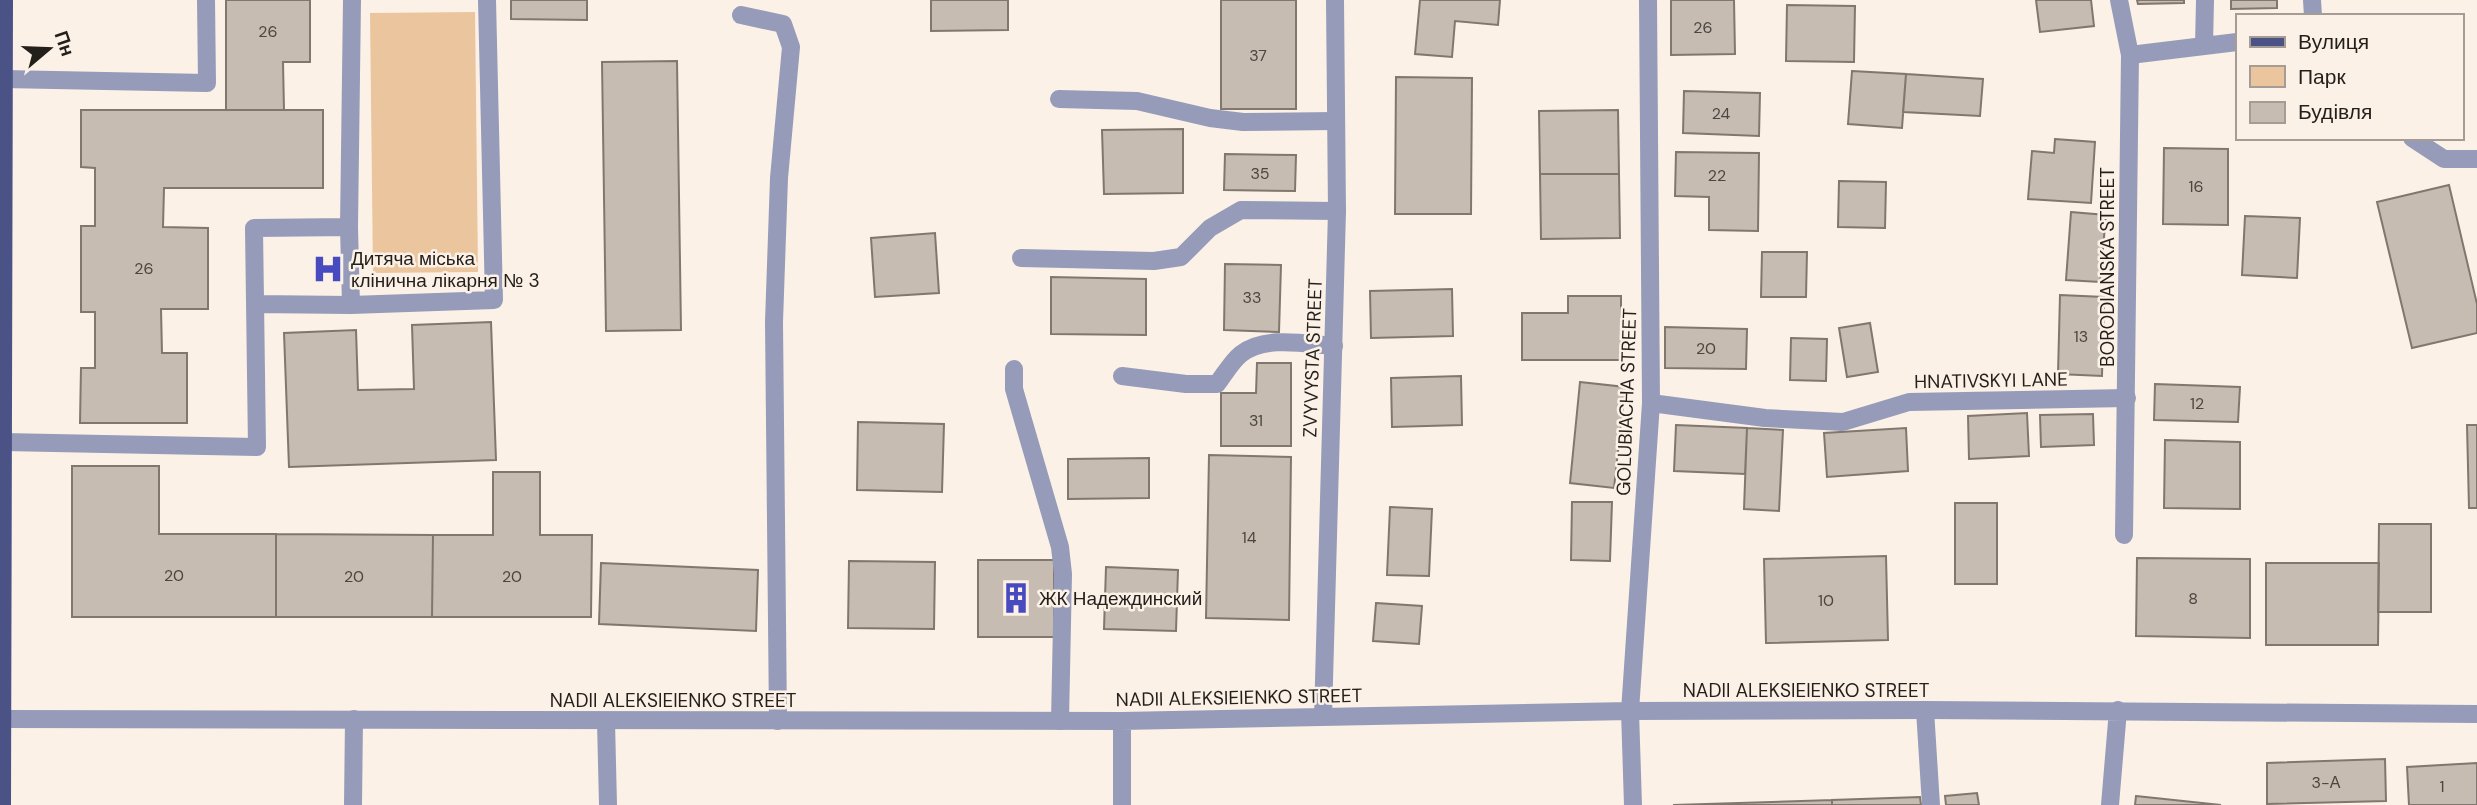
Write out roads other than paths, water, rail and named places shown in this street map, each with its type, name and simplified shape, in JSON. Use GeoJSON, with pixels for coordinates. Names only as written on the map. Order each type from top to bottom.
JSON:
{"type":"FeatureCollection","features":[{"type":"Feature","properties":{"kind":"main road"},"geometry":{"type":"LineString","coordinates":[[2,805],[4,0]]}},
{"type":"Feature","properties":{"kind":"street"},"geometry":{"type":"LineString","coordinates":[[3,79],[207,83],[206,0]]}},
{"type":"Feature","properties":{"kind":"street"},"geometry":{"type":"LineString","coordinates":[[351,305],[349,227],[352,0]]}},
{"type":"Feature","properties":{"kind":"street"},"geometry":{"type":"LineString","coordinates":[[255,304],[351,305],[494,300],[487,0]]}},
{"type":"Feature","properties":{"kind":"street","name":"ZVYVYSTA STREET"},"geometry":{"type":"LineString","coordinates":[[1323,717],[1337,211],[1335,0]]}},
{"type":"Feature","properties":{"kind":"street","name":"GOLUBIACHA STREET"},"geometry":{"type":"LineString","coordinates":[[1633,805],[1630,711],[1651,403],[1647,0]]}},
{"type":"Feature","properties":{"kind":"street","name":"BORODIANSKA STREET"},"geometry":{"type":"LineString","coordinates":[[2119,0],[2130,55],[2124,535]]}},
{"type":"Feature","properties":{"kind":"street"},"geometry":{"type":"LineString","coordinates":[[2204,46],[2206,0]]}},
{"type":"Feature","properties":{"kind":"street"},"geometry":{"type":"LineString","coordinates":[[741,15],[783,24],[792,47],[779,178],[774,323],[778,721]]}},
{"type":"Feature","properties":{"kind":"street"},"geometry":{"type":"LineString","coordinates":[[2130,55],[2236,42]]}},
{"type":"Feature","properties":{"kind":"street"},"geometry":{"type":"LineString","coordinates":[[1059,99],[1138,100],[1210,118],[1243,122],[1336,121]]}},
{"type":"Feature","properties":{"kind":"street"},"geometry":{"type":"LineString","coordinates":[[2415,140],[2444,159],[2477,159]]}},
{"type":"Feature","properties":{"kind":"street"},"geometry":{"type":"LineString","coordinates":[[1021,258],[1154,261],[1181,257],[1210,228],[1241,210],[1337,211]]}},
{"type":"Feature","properties":{"kind":"street"},"geometry":{"type":"LineString","coordinates":[[3,442],[257,447],[254,228],[349,227]]}},
{"type":"Feature","properties":{"kind":"street"},"geometry":{"type":"LineString","coordinates":[[1122,376],[1217,384],[1240,354],[1257,345],[1334,345]]}},
{"type":"Feature","properties":{"kind":"street"},"geometry":{"type":"LineString","coordinates":[[1014,369],[1014,389],[1060,547],[1063,574],[1060,721]]}},
{"type":"Feature","properties":{"kind":"street","name":"HNATIVSKYI LANE"},"geometry":{"type":"LineString","coordinates":[[1651,403],[1765,418],[1843,422],[1909,402],[2127,398]]}},
{"type":"Feature","properties":{"kind":"street"},"geometry":{"type":"LineString","coordinates":[[1925,710],[1931,805]]}},
{"type":"Feature","properties":{"kind":"street","name":"NADII ALEKSIEIENKO STREET"},"geometry":{"type":"LineString","coordinates":[[2,719],[1122,721],[1630,711],[1925,710],[2477,714]]}},
{"type":"Feature","properties":{"kind":"street"},"geometry":{"type":"LineString","coordinates":[[2110,805],[2118,710]]}},
{"type":"Feature","properties":{"kind":"street"},"geometry":{"type":"LineString","coordinates":[[353,805],[354,719]]}},
{"type":"Feature","properties":{"kind":"street"},"geometry":{"type":"LineString","coordinates":[[606,721],[608,805]]}},
{"type":"Feature","properties":{"kind":"street"},"geometry":{"type":"LineString","coordinates":[[1122,721],[1122,805]]}},
{"type":"Feature","properties":{"kind":"place","name":"Дитяча міська клінична лікарня № 3"},"geometry":{"type":"Point","coordinates":[328,269]}},
{"type":"Feature","properties":{"kind":"place","name":"ЖК Надеждинский"},"geometry":{"type":"Point","coordinates":[1016,598]}}]}
